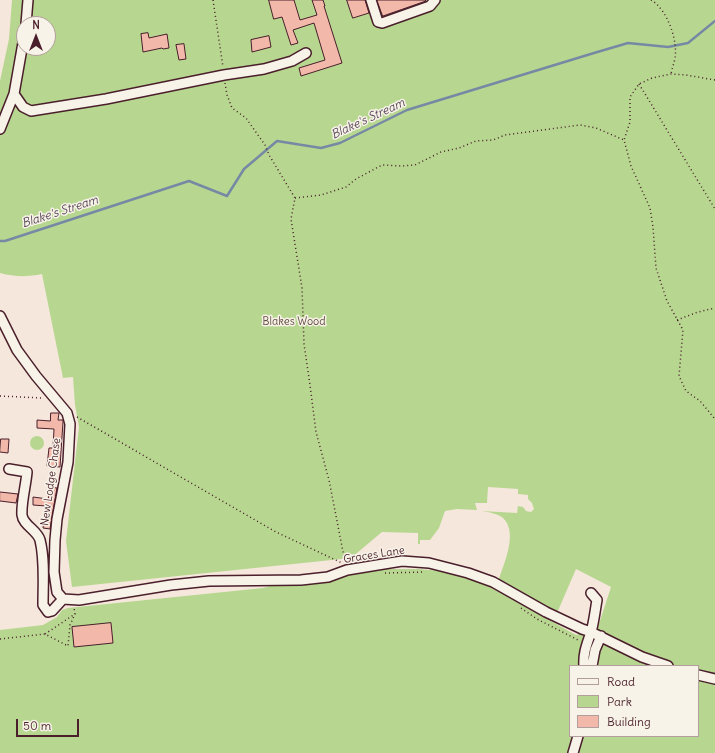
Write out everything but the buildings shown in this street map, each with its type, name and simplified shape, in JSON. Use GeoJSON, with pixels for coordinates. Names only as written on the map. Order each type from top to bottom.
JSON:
{"type":"FeatureCollection","features":[{"type":"Feature","properties":{"kind":"street"},"geometry":{"type":"LineString","coordinates":[[27,16],[28,0]]}},
{"type":"Feature","properties":{"kind":"street"},"geometry":{"type":"LineString","coordinates":[[372,0],[378,22],[382,22],[430,6],[436,0]]}},
{"type":"Feature","properties":{"kind":"street"},"geometry":{"type":"LineString","coordinates":[[14,94],[23,107],[31,111],[106,99],[224,75],[264,69],[292,61],[306,53]]}},
{"type":"Feature","properties":{"kind":"street"},"geometry":{"type":"LineString","coordinates":[[0,129],[14,94],[21,56]]}},
{"type":"Feature","properties":{"kind":"street","name":"New Lodge Chase"},"geometry":{"type":"LineString","coordinates":[[0,316],[16,350],[67,413],[70,424],[68,462],[57,519],[54,572],[57,592],[67,600]]}},
{"type":"Feature","properties":{"kind":"street"},"geometry":{"type":"LineString","coordinates":[[9,469],[27,472],[22,513],[24,520],[34,530],[40,540],[43,566],[43,605],[48,612],[52,611],[67,600]]}},
{"type":"Feature","properties":{"kind":"street","name":"Graces Lane"},"geometry":{"type":"LineString","coordinates":[[67,600],[209,581],[301,580],[328,576],[347,570],[402,561],[429,563],[493,582],[546,612],[601,636],[642,657],[665,665]]}},
{"type":"Feature","properties":{"kind":"street"},"geometry":{"type":"LineString","coordinates":[[584,665],[583,657],[591,632],[596,600],[591,593]]}},
{"type":"Feature","properties":{"kind":"street"},"geometry":{"type":"LineString","coordinates":[[592,665],[594,650],[601,636]]}},
{"type":"Feature","properties":{"kind":"street"},"geometry":{"type":"LineString","coordinates":[[699,676],[715,679]]}},
{"type":"Feature","properties":{"kind":"street"},"geometry":{"type":"LineString","coordinates":[[574,753],[578,737]]}},
{"type":"Feature","properties":{"kind":"path"},"geometry":{"type":"LineString","coordinates":[[651,0],[656,3],[668,18],[675,51],[671,74]]}},
{"type":"Feature","properties":{"kind":"path"},"geometry":{"type":"LineString","coordinates":[[715,80],[671,74],[652,78],[639,84],[630,97],[630,122],[624,140],[631,166],[650,208],[656,268],[667,302],[683,330],[679,376],[686,391],[700,401],[715,419]]}},
{"type":"Feature","properties":{"kind":"path"},"geometry":{"type":"LineString","coordinates":[[639,84],[715,208]]}},
{"type":"Feature","properties":{"kind":"path"},"geometry":{"type":"LineString","coordinates":[[295,198],[321,195],[346,186],[382,165],[402,166],[415,164],[442,152],[459,148],[476,141],[494,140],[505,135],[580,125],[596,128],[624,140]]}},
{"type":"Feature","properties":{"kind":"path"},"geometry":{"type":"LineString","coordinates":[[77,417],[276,532],[345,565],[329,480],[316,432],[304,344],[302,288],[291,220],[295,198],[269,155],[265,144]]}},
{"type":"Feature","properties":{"kind":"path"},"geometry":{"type":"LineString","coordinates":[[677,320],[698,312],[715,308]]}},
{"type":"Feature","properties":{"kind":"path"},"geometry":{"type":"LineString","coordinates":[[0,396],[42,398],[51,392]]}},
{"type":"Feature","properties":{"kind":"path"},"geometry":{"type":"LineString","coordinates":[[385,573],[429,572]]}},
{"type":"Feature","properties":{"kind":"path"},"geometry":{"type":"LineString","coordinates":[[67,600],[75,614]]}},
{"type":"Feature","properties":{"kind":"path"},"geometry":{"type":"LineString","coordinates":[[519,607],[537,619],[580,641],[581,647]]}},
{"type":"Feature","properties":{"kind":"path"},"geometry":{"type":"LineString","coordinates":[[45,634],[68,646],[70,625],[75,614]]}},
{"type":"Feature","properties":{"kind":"path"},"geometry":{"type":"LineString","coordinates":[[0,639],[45,634],[75,614]]}},
{"type":"Feature","properties":{"kind":"green space","name":"Blakes Wood"},"geometry":{"type":"Polygon","coordinates":[[[12,0],[715,0],[715,753],[0,753],[0,630],[43,625],[57,617],[62,610],[68,608],[263,588],[277,584],[322,583],[346,574],[381,569],[419,569],[452,572],[488,586],[576,635],[598,627],[611,587],[576,569],[557,613],[498,582],[506,558],[510,540],[510,532],[508,524],[503,518],[496,514],[482,511],[517,513],[518,506],[531,512],[534,509],[532,503],[528,499],[528,495],[518,494],[518,489],[488,487],[487,503],[475,503],[477,510],[457,509],[445,511],[439,528],[430,540],[420,540],[420,544],[418,544],[418,533],[382,532],[351,558],[72,587],[66,541],[79,427],[75,405],[73,377],[63,378],[42,274],[21,276],[0,273],[0,81],[9,39],[12,0]]]}},
{"type":"Feature","properties":{"kind":"green space"},"geometry":{"type":"Polygon","coordinates":[[[34,436],[40,436],[44,440],[44,446],[40,450],[34,450],[30,446],[30,440],[34,436]]]}},
{"type":"Feature","properties":{"kind":"waterway","name":"Blake's Stream"},"geometry":{"type":"LineString","coordinates":[[0,241],[5,241],[189,181],[227,196],[244,169],[277,141],[321,148],[340,143],[407,110],[628,43],[668,47],[688,43],[715,21]]}}]}
